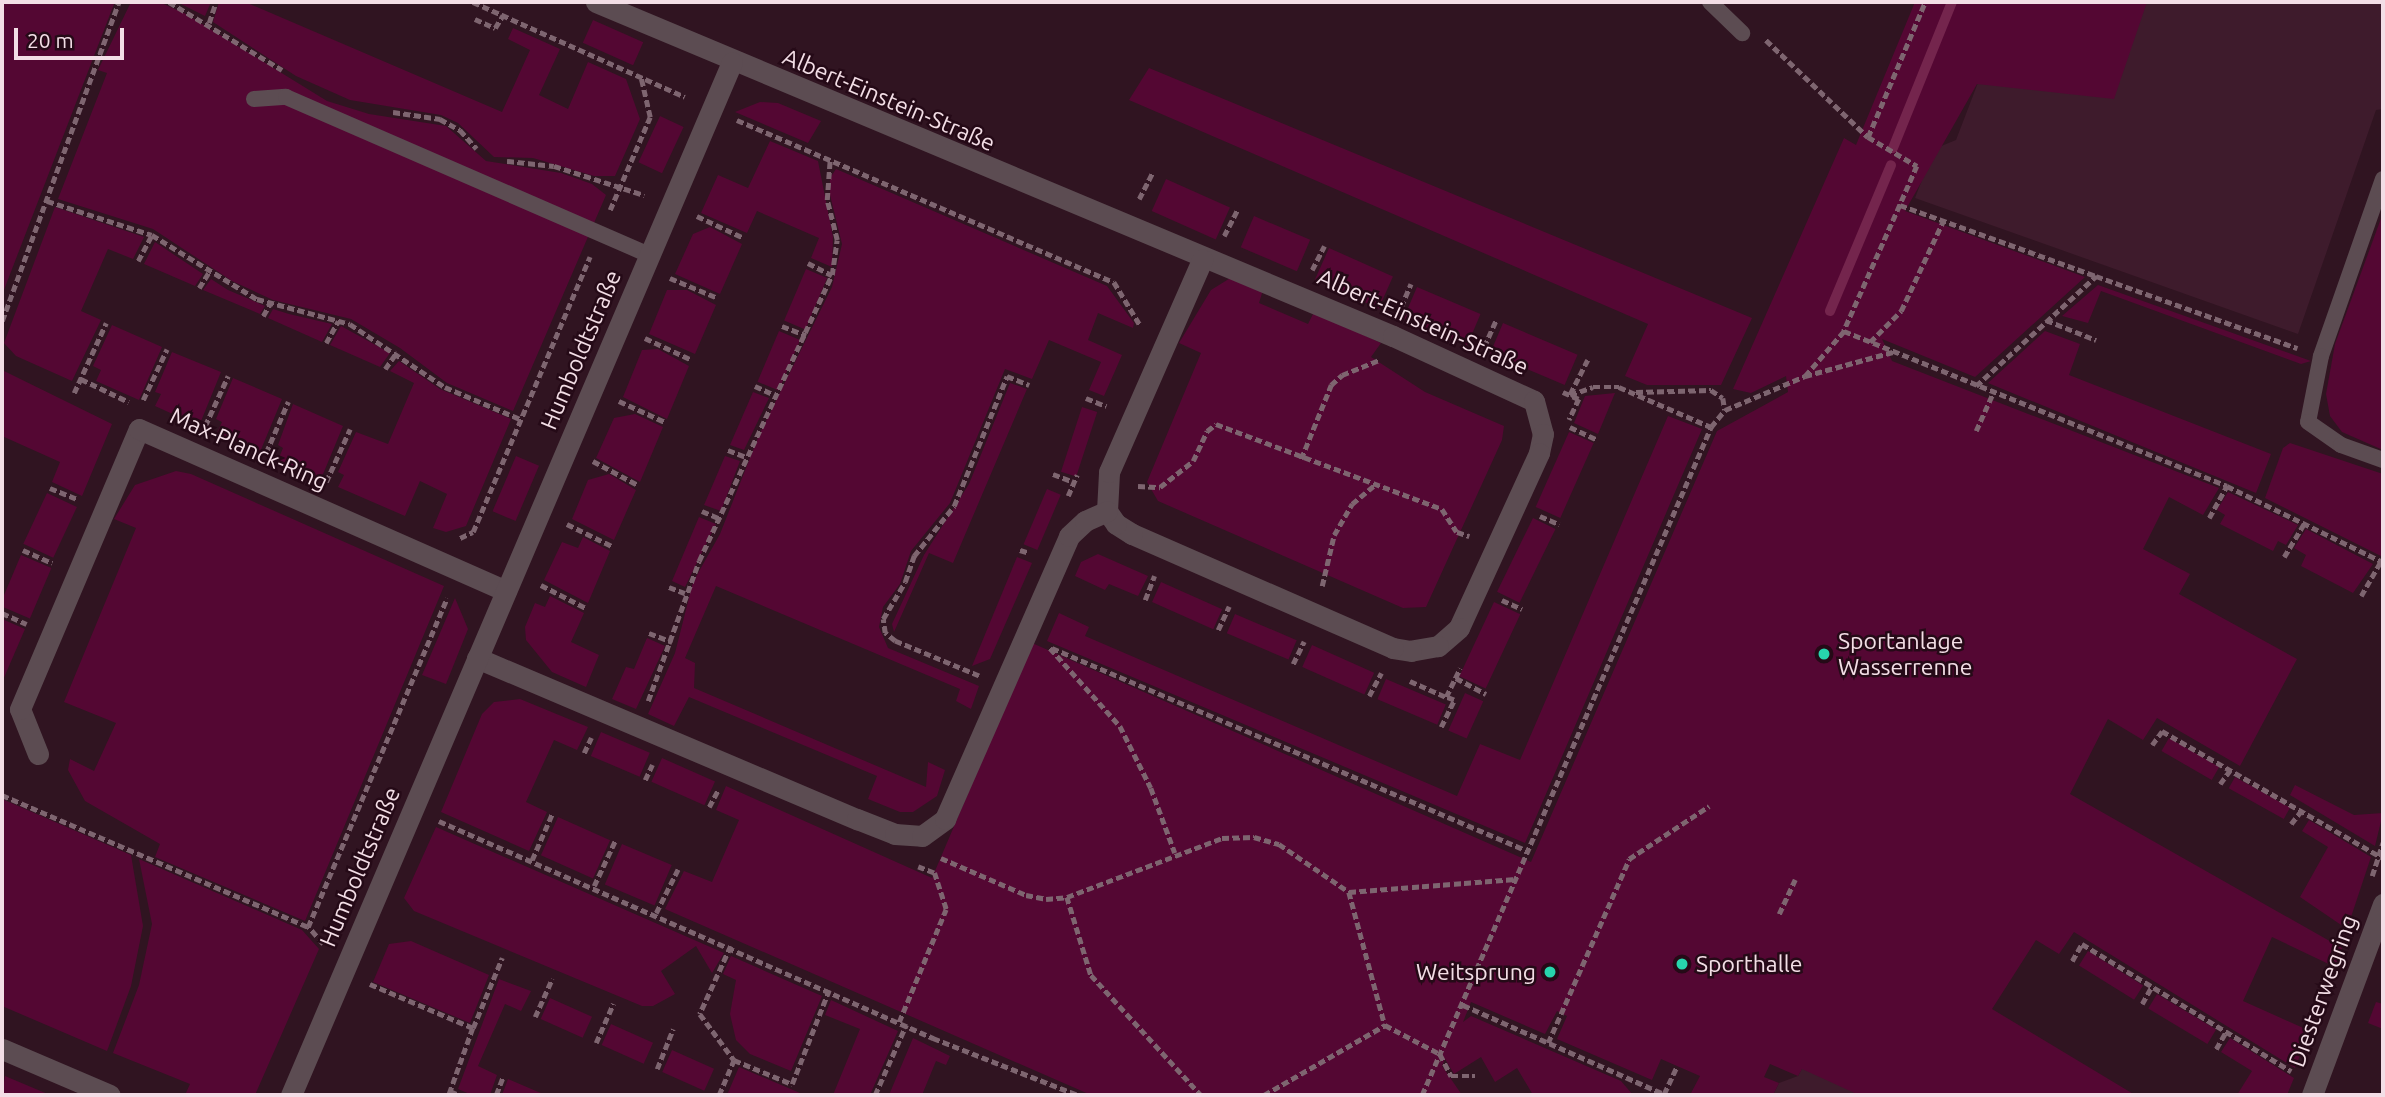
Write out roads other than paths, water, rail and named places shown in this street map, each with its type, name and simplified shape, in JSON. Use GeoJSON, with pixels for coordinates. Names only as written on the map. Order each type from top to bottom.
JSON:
{"type":"FeatureCollection","features":[{"type":"Feature","properties":{"kind":"street","name":"Albert-Einstein-Straße"},"geometry":{"type":"LineString","coordinates":[[596,2],[1202,260],[1393,336],[1534,401],[1543,434],[1539,453],[1459,628],[1438,646],[1411,651],[1393,648],[1132,534],[1107,511]]}},
{"type":"Feature","properties":{"kind":"street","name":"Humboldtstraße"},"geometry":{"type":"LineString","coordinates":[[291,1095],[732,62]]}},
{"type":"Feature","properties":{"kind":"street"},"geometry":{"type":"LineString","coordinates":[[477,658],[857,819],[895,834],[922,836],[945,819],[1069,536],[1085,521],[1107,511],[1109,472],[1202,260]]}},
{"type":"Feature","properties":{"kind":"street","name":"Max-Planck-Ring"},"geometry":{"type":"LineString","coordinates":[[38,754],[20,709],[139,429],[506,591]]}},
{"type":"Feature","properties":{"kind":"street","name":"Diesterwegring"},"geometry":{"type":"LineString","coordinates":[[2314,1091],[2383,904]]}},
{"type":"Feature","properties":{"kind":"street"},"geometry":{"type":"LineString","coordinates":[[2,1049],[110,1095]]}},
{"type":"Feature","properties":{"kind":"lane"},"geometry":{"type":"LineString","coordinates":[[1710,2],[1742,33]]}},
{"type":"Feature","properties":{"kind":"lane"},"geometry":{"type":"LineString","coordinates":[[254,99],[286,97],[650,255]]}},
{"type":"Feature","properties":{"kind":"lane"},"geometry":{"type":"LineString","coordinates":[[2383,179],[2320,356],[2308,422],[2342,445],[2383,460]]}},
{"type":"Feature","properties":{"kind":"waterway"},"geometry":{"type":"LineString","coordinates":[[1893,148],[1952,2]]}},
{"type":"Feature","properties":{"kind":"waterway"},"geometry":{"type":"LineString","coordinates":[[1830,311],[1891,165]]}},
{"type":"Feature","properties":{"kind":"place","name":"Sportanlage Wasserrenne"},"geometry":{"type":"Point","coordinates":[1824,654]}},
{"type":"Feature","properties":{"kind":"place","name":"Sporthalle"},"geometry":{"type":"Point","coordinates":[1682,964]}},
{"type":"Feature","properties":{"kind":"place","name":"Weitsprung"},"geometry":{"type":"Point","coordinates":[1550,972]}}]}
